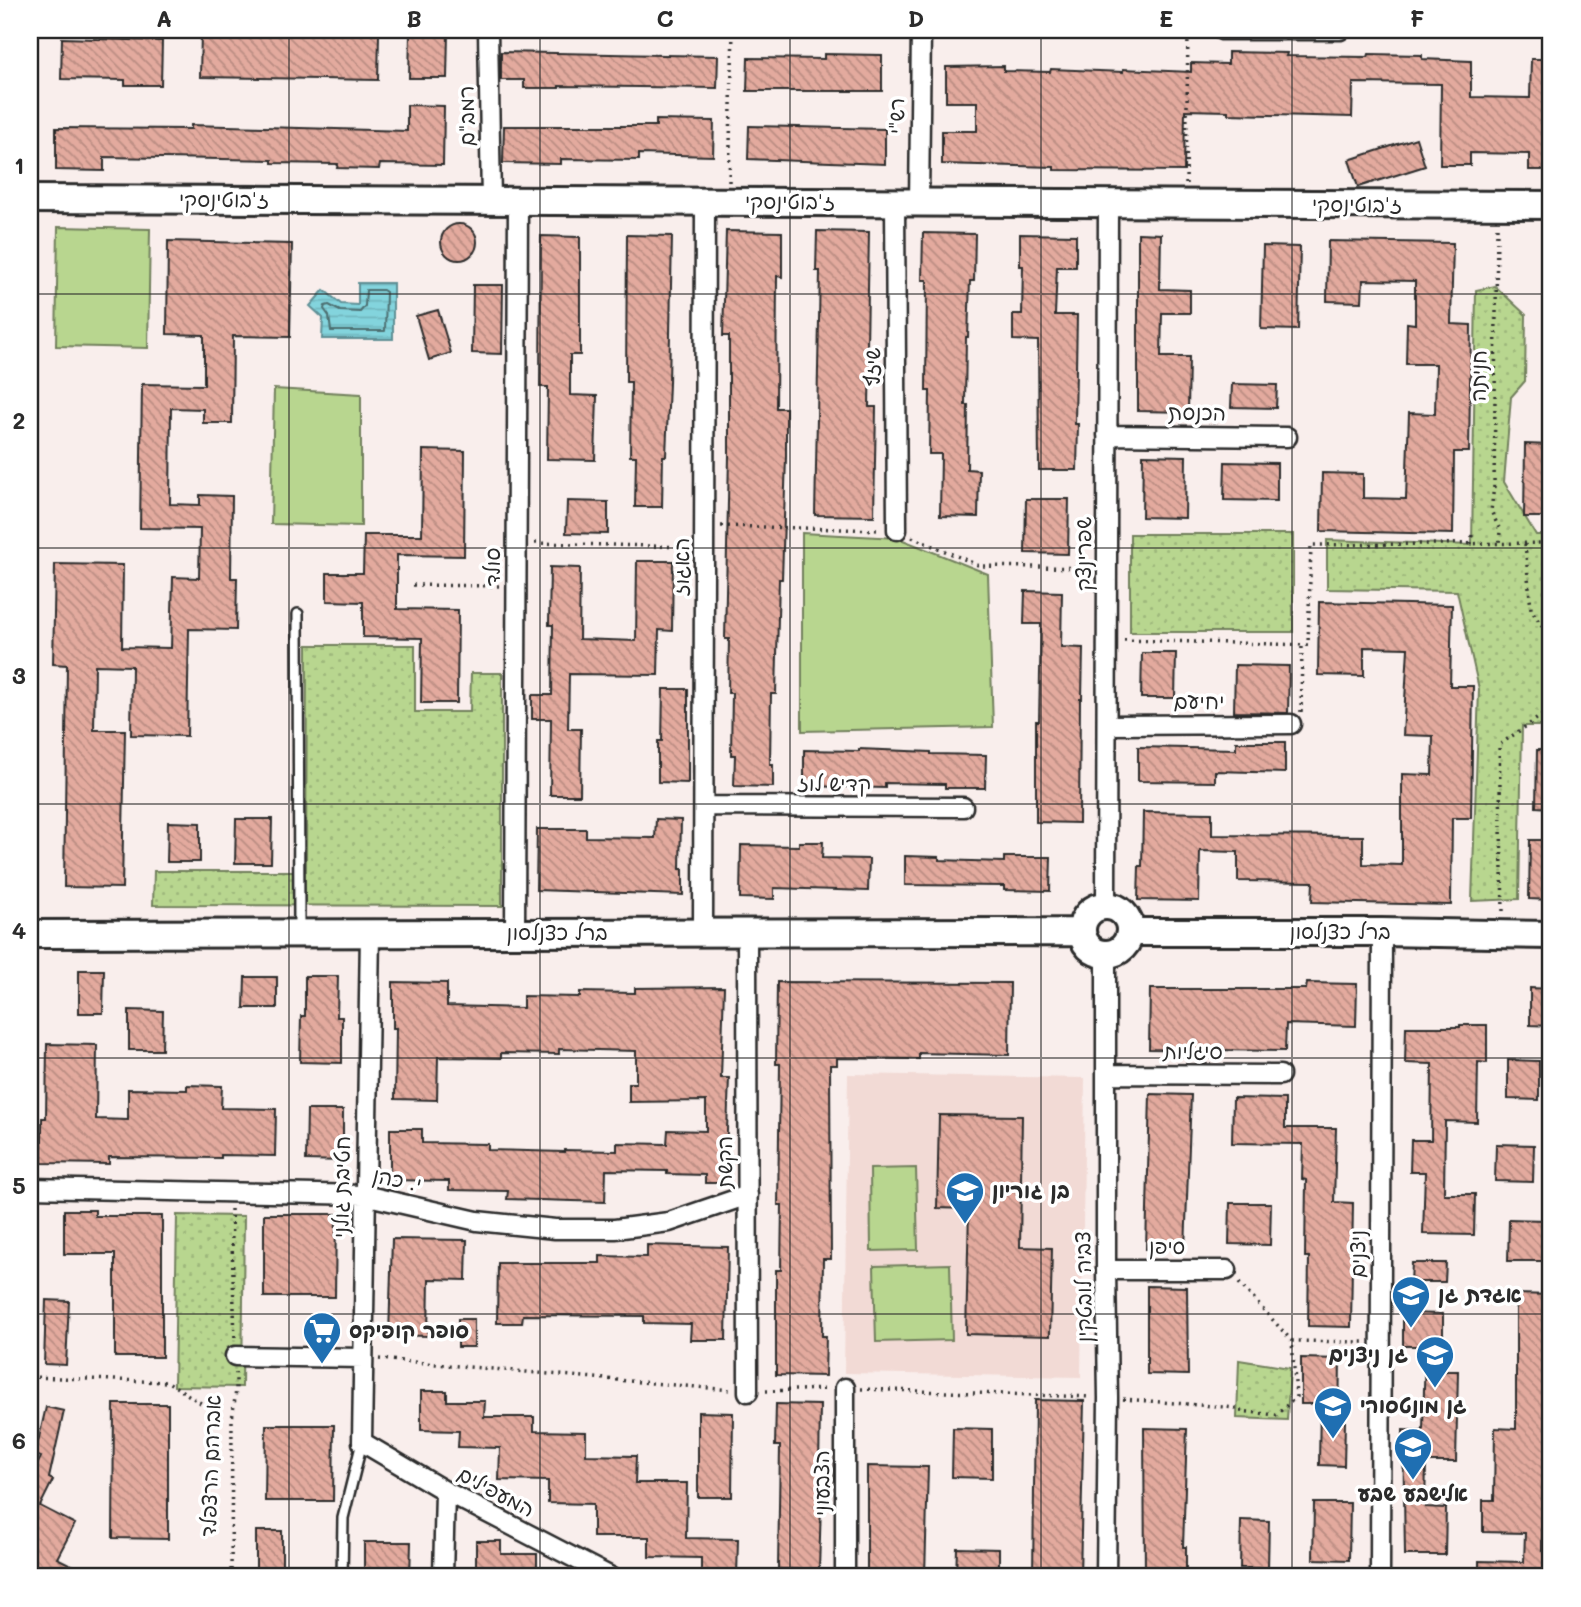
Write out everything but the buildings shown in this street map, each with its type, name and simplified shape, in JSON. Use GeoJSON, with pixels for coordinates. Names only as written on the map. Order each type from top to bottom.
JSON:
{"type":"FeatureCollection","features":[{"type":"Feature","properties":{"kind":"street","name":"רמב\"ם"},"geometry":{"type":"LineString","coordinates":[[488,30],[491,201]]}},
{"type":"Feature","properties":{"kind":"street","name":"רש\"י"},"geometry":{"type":"LineString","coordinates":[[907,203],[921,30]]}},
{"type":"Feature","properties":{"kind":"street"},"geometry":{"type":"LineString","coordinates":[[1222,30],[1340,30]]}},
{"type":"Feature","properties":{"kind":"street","name":"ז'בוטינסקי"},"geometry":{"type":"LineString","coordinates":[[30,199],[1551,205]]}},
{"type":"Feature","properties":{"kind":"street","name":"סולד"},"geometry":{"type":"LineString","coordinates":[[514,933],[518,201]]}},
{"type":"Feature","properties":{"kind":"street","name":"האגוז"},"geometry":{"type":"LineString","coordinates":[[703,933],[704,547],[717,202]]}},
{"type":"Feature","properties":{"kind":"street","name":"שיזף"},"geometry":{"type":"LineString","coordinates":[[897,530],[907,203]]}},
{"type":"Feature","properties":{"kind":"street","name":"שפרינצק"},"geometry":{"type":"LineString","coordinates":[[1106,905],[1108,204]]}},
{"type":"Feature","properties":{"kind":"street","name":"הכנסת"},"geometry":{"type":"LineString","coordinates":[[1107,435],[1287,437]]}},
{"type":"Feature","properties":{"kind":"street","name":"יחיעם"},"geometry":{"type":"LineString","coordinates":[[1107,725],[1296,724]]}},
{"type":"Feature","properties":{"kind":"street","name":"קדיש לוז"},"geometry":{"type":"LineString","coordinates":[[704,806],[963,807]]}},
{"type":"Feature","properties":{"kind":"street"},"geometry":{"type":"LineString","coordinates":[[1106,905],[1120,910],[1126,916],[1130,932],[1122,948],[1106,954],[1089,947],[1082,932],[1085,917],[1091,911],[1106,905]]}},
{"type":"Feature","properties":{"kind":"street","name":"הקשת"},"geometry":{"type":"LineString","coordinates":[[747,932],[748,1392]]}},
{"type":"Feature","properties":{"kind":"street","name":"ברל כצנלסון"},"geometry":{"type":"LineString","coordinates":[[31,933],[1082,932]]}},
{"type":"Feature","properties":{"kind":"street","name":"ברל כצנלסון"},"geometry":{"type":"LineString","coordinates":[[1130,932],[1551,935]]}},
{"type":"Feature","properties":{"kind":"street","name":"ניצנים"},"geometry":{"type":"LineString","coordinates":[[1380,1577],[1382,932]]}},
{"type":"Feature","properties":{"kind":"street","name":"חטיבת גולני"},"geometry":{"type":"LineString","coordinates":[[362,1442],[370,933]]}},
{"type":"Feature","properties":{"kind":"street","name":"צביה לובטקין"},"geometry":{"type":"LineString","coordinates":[[1106,954],[1106,1577]]}},
{"type":"Feature","properties":{"kind":"street","name":"סיגליות"},"geometry":{"type":"LineString","coordinates":[[1106,1074],[1280,1075]]}},
{"type":"Feature","properties":{"kind":"street","name":"י. כהן"},"geometry":{"type":"LineString","coordinates":[[30,1188],[364,1195],[477,1221],[555,1229],[615,1229],[669,1222],[748,1195]]}},
{"type":"Feature","properties":{"kind":"street","name":"סיפן"},"geometry":{"type":"LineString","coordinates":[[1106,1270],[1227,1270]]}},
{"type":"Feature","properties":{"kind":"street"},"geometry":{"type":"LineString","coordinates":[[235,1356],[363,1358]]}},
{"type":"Feature","properties":{"kind":"street","name":"הצבעוני"},"geometry":{"type":"LineString","coordinates":[[845,1388],[845,1577]]}},
{"type":"Feature","properties":{"kind":"street","name":"המעפילים"},"geometry":{"type":"LineString","coordinates":[[362,1442],[445,1491],[611,1577]]}},
{"type":"Feature","properties":{"kind":"street"},"geometry":{"type":"LineString","coordinates":[[443,1577],[445,1491]]}},
{"type":"Feature","properties":{"kind":"lane"},"geometry":{"type":"LineString","coordinates":[[298,614],[299,933]]}},
{"type":"Feature","properties":{"kind":"lane"},"geometry":{"type":"LineString","coordinates":[[342,1577],[343,1518],[362,1442]]}},
{"type":"Feature","properties":{"kind":"path"},"geometry":{"type":"LineString","coordinates":[[717,202],[733,30]]}},
{"type":"Feature","properties":{"kind":"path"},"geometry":{"type":"LineString","coordinates":[[1185,204],[1188,30]]}},
{"type":"Feature","properties":{"kind":"path","name":"חניתה"},"geometry":{"type":"LineString","coordinates":[[1497,205],[1494,486],[1491,511],[1500,530],[1499,545]]}},
{"type":"Feature","properties":{"kind":"path"},"geometry":{"type":"LineString","coordinates":[[1471,544],[1472,535]]}},
{"type":"Feature","properties":{"kind":"path"},"geometry":{"type":"LineString","coordinates":[[516,543],[704,547]]}},
{"type":"Feature","properties":{"kind":"path"},"geometry":{"type":"LineString","coordinates":[[1107,639],[1308,645],[1311,545],[1551,543]]}},
{"type":"Feature","properties":{"kind":"path"},"geometry":{"type":"LineString","coordinates":[[1525,544],[1531,609],[1551,641]]}},
{"type":"Feature","properties":{"kind":"path"},"geometry":{"type":"LineString","coordinates":[[413,585],[516,586]]}},
{"type":"Feature","properties":{"kind":"path"},"geometry":{"type":"LineString","coordinates":[[1296,724],[1302,644]]}},
{"type":"Feature","properties":{"kind":"path"},"geometry":{"type":"LineString","coordinates":[[1504,934],[1499,745],[1551,709]]}},
{"type":"Feature","properties":{"kind":"path","name":"אברהם הרצפלד"},"geometry":{"type":"LineString","coordinates":[[231,1191],[236,1390],[232,1420],[231,1577]]}},
{"type":"Feature","properties":{"kind":"path"},"geometry":{"type":"LineString","coordinates":[[363,1358],[748,1392],[845,1388],[1108,1398],[1237,1408],[1239,1411],[1276,1415],[1296,1397],[1292,1341],[1227,1270]]}},
{"type":"Feature","properties":{"kind":"path"},"geometry":{"type":"LineString","coordinates":[[1292,1341],[1380,1343]]}},
{"type":"Feature","properties":{"kind":"path"},"geometry":{"type":"LineString","coordinates":[[30,1377],[168,1382],[204,1405]]}},
{"type":"Feature","properties":{"kind":"shaded area","name":"בן גוריון"},"geometry":{"type":"Polygon","coordinates":[[[848,1074],[1085,1078],[1081,1377],[844,1373],[848,1074]]]}},
{"type":"Feature","properties":{"kind":"green space"},"geometry":{"type":"Polygon","coordinates":[[[58,227],[150,229],[148,348],[56,346],[58,227]]]}},
{"type":"Feature","properties":{"kind":"green space"},"geometry":{"type":"Polygon","coordinates":[[[1495,286],[1526,315],[1525,381],[1511,397],[1504,482],[1536,535],[1551,535],[1551,726],[1522,726],[1519,899],[1472,901],[1479,689],[1457,591],[1327,589],[1327,540],[1472,545],[1476,290],[1495,286]]]}},
{"type":"Feature","properties":{"kind":"green space"},"geometry":{"type":"Polygon","coordinates":[[[274,389],[361,394],[361,526],[271,524],[274,389]]]}},
{"type":"Feature","properties":{"kind":"green space"},"geometry":{"type":"Polygon","coordinates":[[[802,533],[898,538],[988,574],[993,727],[802,731],[802,533]]]}},
{"type":"Feature","properties":{"kind":"green space"},"geometry":{"type":"Polygon","coordinates":[[[1130,534],[1293,534],[1293,632],[1130,632],[1130,534]]]}},
{"type":"Feature","properties":{"kind":"green space"},"geometry":{"type":"Polygon","coordinates":[[[307,645],[415,645],[415,712],[470,712],[471,673],[502,673],[502,906],[153,905],[154,871],[306,871],[307,645]]]}},
{"type":"Feature","properties":{"kind":"green space"},"geometry":{"type":"Polygon","coordinates":[[[916,1168],[918,1250],[871,1251],[870,1169],[916,1168]]]}},
{"type":"Feature","properties":{"kind":"green space"},"geometry":{"type":"Polygon","coordinates":[[[177,1215],[244,1216],[242,1387],[174,1386],[177,1215]]]}},
{"type":"Feature","properties":{"kind":"green space"},"geometry":{"type":"Polygon","coordinates":[[[950,1264],[952,1340],[876,1342],[874,1266],[950,1264]]]}},
{"type":"Feature","properties":{"kind":"green space"},"geometry":{"type":"Polygon","coordinates":[[[1239,1360],[1290,1368],[1287,1420],[1237,1418],[1239,1360]]]}},
{"type":"Feature","properties":{"kind":"water"},"geometry":{"type":"Polygon","coordinates":[[[358,283],[393,283],[393,339],[322,339],[323,318],[310,306],[324,290],[341,304],[358,305],[358,283]]]}},
{"type":"Feature","properties":{"kind":"place","name":"בן גוריון"},"geometry":{"type":"Point","coordinates":[965,1225]}},
{"type":"Feature","properties":{"kind":"place","name":"אגדת גן"},"geometry":{"type":"Point","coordinates":[1411,1329]}},
{"type":"Feature","properties":{"kind":"place","name":"סופר קופיקס"},"geometry":{"type":"Point","coordinates":[322,1365]}},
{"type":"Feature","properties":{"kind":"place","name":"גן ניצנים"},"geometry":{"type":"Point","coordinates":[1435,1389]}},
{"type":"Feature","properties":{"kind":"place","name":"גן מונטסורי"},"geometry":{"type":"Point","coordinates":[1333,1440]}},
{"type":"Feature","properties":{"kind":"place","name":"אלישבע שבע"},"geometry":{"type":"Point","coordinates":[1413,1481]}}]}
